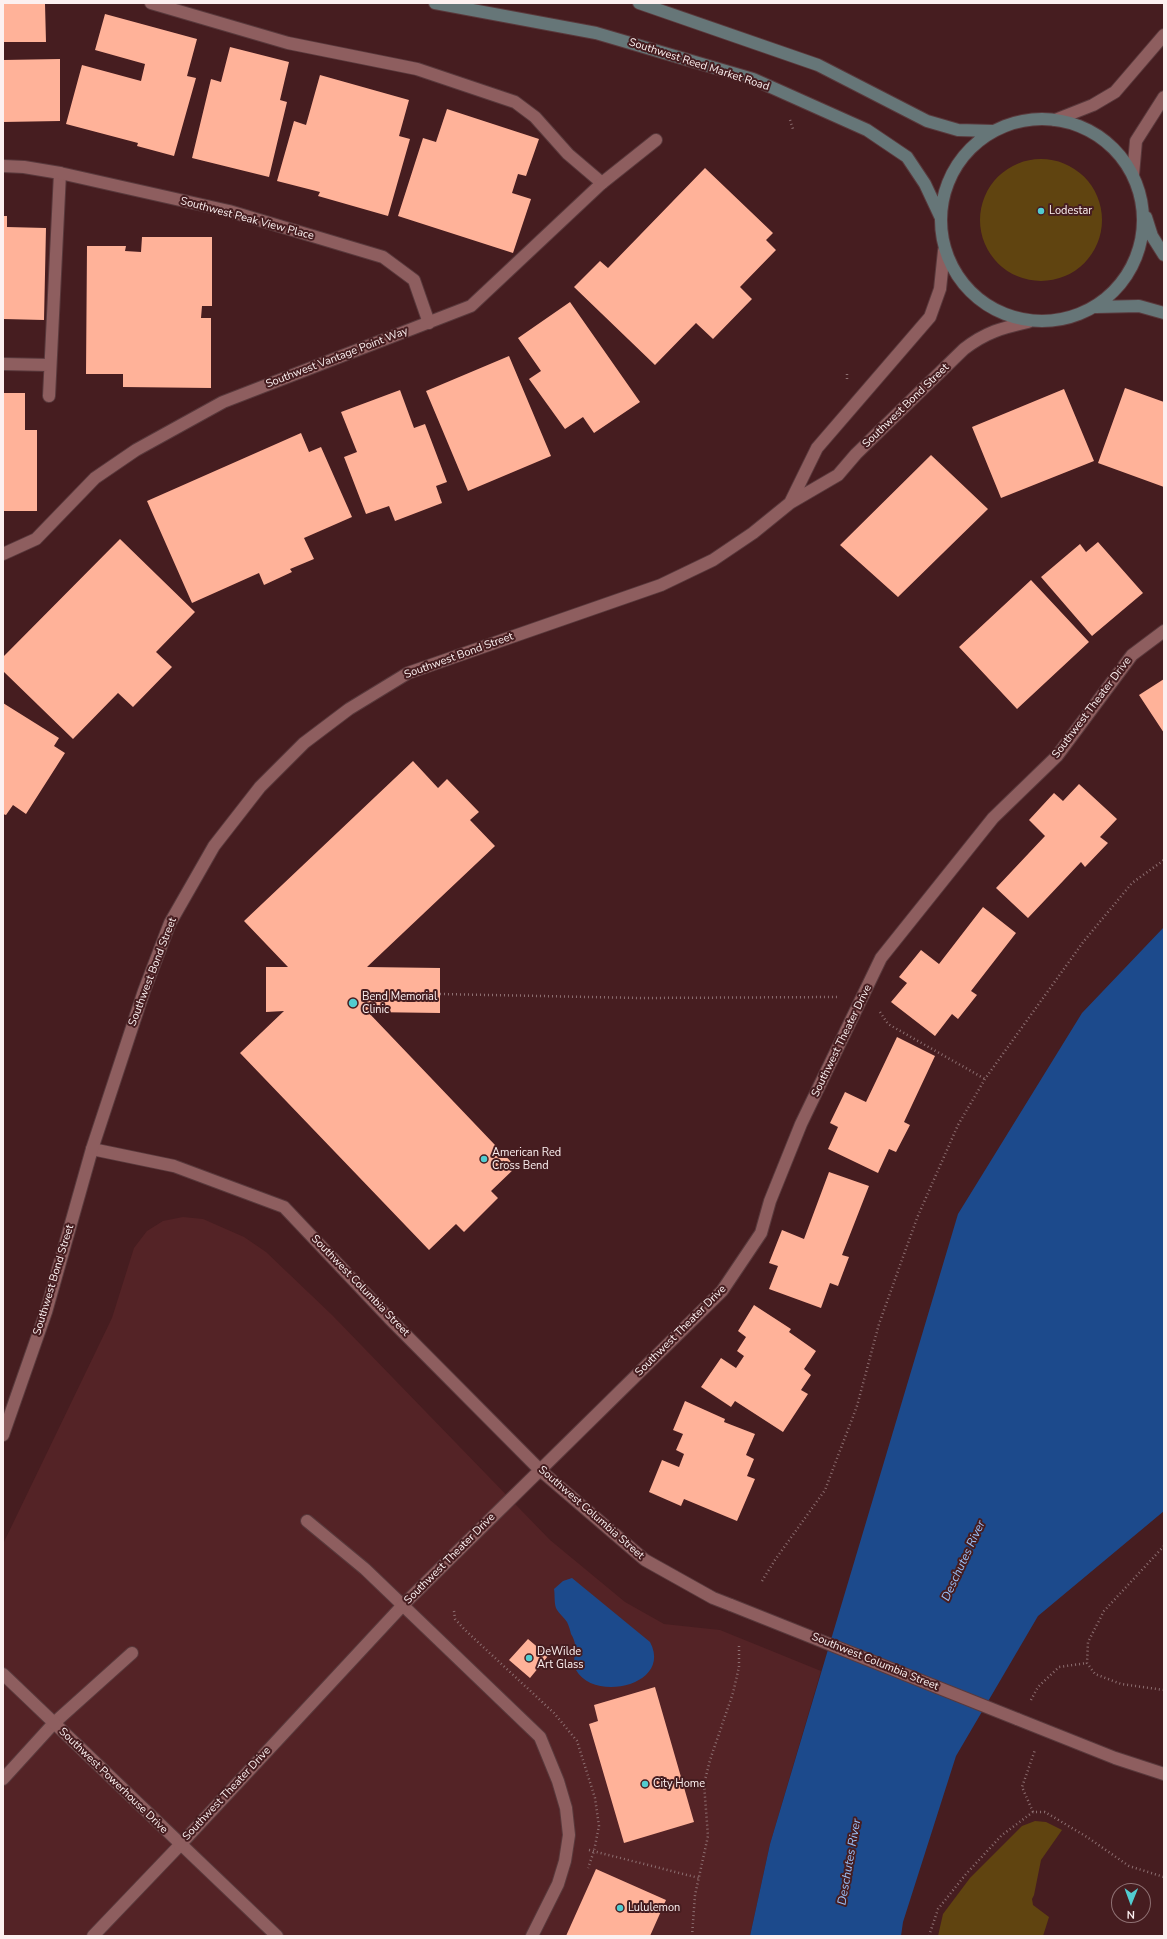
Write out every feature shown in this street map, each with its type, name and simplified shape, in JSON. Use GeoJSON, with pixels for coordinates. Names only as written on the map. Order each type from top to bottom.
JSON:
{"type":"FeatureCollection","features":[{"type":"Feature","properties":{"kind":"main road","name":"Southwest Reed Market Road"},"geometry":{"type":"LineString","coordinates":[[435,3],[596,33],[753,80],[867,130],[906,157],[925,184],[940,216]]}},
{"type":"Feature","properties":{"kind":"main road"},"geometry":{"type":"LineString","coordinates":[[640,3],[818,65],[927,121],[958,130],[993,131]]}},
{"type":"Feature","properties":{"kind":"main road"},"geometry":{"type":"LineString","coordinates":[[1144,212],[1142,240],[1133,266],[1117,289],[1096,307],[1075,317],[1052,322],[1028,322],[1000,313],[976,298],[957,277],[944,251],[940,233],[940,216],[943,195],[950,176],[962,158],[976,143],[993,131],[1013,123],[1034,119],[1055,120],[1079,126],[1101,138],[1119,154],[1133,175],[1140,193],[1144,212],[1152,236],[1164,255]]}},
{"type":"Feature","properties":{"kind":"main road"},"geometry":{"type":"LineString","coordinates":[[1096,307],[1139,306],[1164,312]]}},
{"type":"Feature","properties":{"kind":"street"},"geometry":{"type":"LineString","coordinates":[[151,3],[288,42],[418,70],[515,102],[535,117],[568,154],[602,183]]}},
{"type":"Feature","properties":{"kind":"street"},"geometry":{"type":"LineString","coordinates":[[1055,120],[1093,106],[1115,92],[1164,35]]}},
{"type":"Feature","properties":{"kind":"street"},"geometry":{"type":"LineString","coordinates":[[1133,175],[1136,141],[1164,97]]}},
{"type":"Feature","properties":{"kind":"street","name":"Southwest Vantage Point Way"},"geometry":{"type":"LineString","coordinates":[[3,554],[36,538],[96,478],[130,454],[223,402],[471,306],[602,183],[656,140]]}},
{"type":"Feature","properties":{"kind":"street","name":"Southwest Peak View Place"},"geometry":{"type":"LineString","coordinates":[[3,166],[24,167],[60,173],[229,211],[383,257],[414,280],[429,323]]}},
{"type":"Feature","properties":{"kind":"street"},"geometry":{"type":"LineString","coordinates":[[49,396],[49,365],[60,173]]}},
{"type":"Feature","properties":{"kind":"street","name":"Southwest Bond Street"},"geometry":{"type":"LineString","coordinates":[[790,503],[817,448],[930,317],[940,289],[944,251]]}},
{"type":"Feature","properties":{"kind":"street","name":"Southwest Bond Street"},"geometry":{"type":"LineString","coordinates":[[3,1435],[46,1312],[92,1149],[144,991],[170,923],[214,846],[260,788],[304,743],[349,709],[408,673],[661,585],[713,560],[753,533],[790,503],[838,475],[856,454],[964,349],[981,337],[999,329],[1028,322]]}},
{"type":"Feature","properties":{"kind":"street"},"geometry":{"type":"LineString","coordinates":[[3,364],[49,365]]}},
{"type":"Feature","properties":{"kind":"street","name":"Southwest Theater Drive"},"geometry":{"type":"LineString","coordinates":[[93,1936],[180,1845],[403,1605],[722,1291],[761,1233],[770,1201],[801,1124],[864,997],[881,958],[949,871],[993,818],[1057,756],[1132,655],[1164,631]]}},
{"type":"Feature","properties":{"kind":"street","name":"Southwest Columbia Street"},"geometry":{"type":"LineString","coordinates":[[92,1149],[174,1166],[284,1207],[389,1318],[540,1470],[645,1560],[713,1598],[1109,1756],[1164,1774]]}},
{"type":"Feature","properties":{"kind":"street"},"geometry":{"type":"LineString","coordinates":[[307,1521],[365,1569],[540,1736],[558,1781],[566,1808],[569,1835],[565,1861],[558,1884],[532,1936]]}},
{"type":"Feature","properties":{"kind":"street"},"geometry":{"type":"LineString","coordinates":[[3,1779],[54,1723],[132,1653]]}},
{"type":"Feature","properties":{"kind":"street","name":"Southwest Powerhouse Drive"},"geometry":{"type":"LineString","coordinates":[[3,1674],[180,1845],[277,1936]]}},
{"type":"Feature","properties":{"kind":"path"},"geometry":{"type":"LineString","coordinates":[[762,1581],[775,1560],[825,1490],[857,1406],[880,1324],[917,1218],[958,1124],[985,1079],[1084,941],[1132,882],[1164,860]]}},
{"type":"Feature","properties":{"kind":"path"},"geometry":{"type":"LineString","coordinates":[[440,994],[640,998],[864,997],[875,1005],[888,1024],[985,1079]]}},
{"type":"Feature","properties":{"kind":"path"},"geometry":{"type":"LineString","coordinates":[[1164,1546],[1104,1611],[1088,1642],[1088,1663],[1095,1674],[1121,1684],[1164,1690]]}},
{"type":"Feature","properties":{"kind":"path"},"geometry":{"type":"LineString","coordinates":[[692,1936],[695,1895],[708,1836],[704,1784],[710,1760],[733,1693],[739,1667],[739,1644]]}},
{"type":"Feature","properties":{"kind":"path"},"geometry":{"type":"LineString","coordinates":[[1020,1720],[1038,1686],[1059,1667],[1088,1663]]}},
{"type":"Feature","properties":{"kind":"path"},"geometry":{"type":"LineString","coordinates":[[1033,1812],[1022,1787],[1034,1752]]}},
{"type":"Feature","properties":{"kind":"path"},"geometry":{"type":"LineString","coordinates":[[929,1936],[938,1909],[966,1874],[1002,1835],[1033,1812],[1045,1812],[1087,1837],[1129,1866],[1164,1877]]}},
{"type":"Feature","properties":{"kind":"path"},"geometry":{"type":"LineString","coordinates":[[568,1844],[699,1878]]}},
{"type":"Feature","properties":{"kind":"shaded area"},"geometry":{"type":"Polygon","coordinates":[[[1041,159],[1065,163],[1084,177],[1098,196],[1102,220],[1098,244],[1084,263],[1065,277],[1041,281],[1017,277],[998,263],[984,244],[980,220],[984,196],[998,177],[1017,163],[1041,159]]]}},
{"type":"Feature","properties":{"kind":"shaded area"},"geometry":{"type":"Polygon","coordinates":[[[183,1217],[203,1219],[244,1237],[266,1252],[332,1315],[550,1540],[625,1602],[664,1624],[720,1630],[821,1671],[770,1844],[750,1936],[3,1936],[3,1544],[112,1318],[134,1248],[147,1231],[163,1221],[183,1217]]]}},
{"type":"Feature","properties":{"kind":"shaded area"},"geometry":{"type":"Polygon","coordinates":[[[1035,1821],[1046,1822],[1062,1830],[1041,1860],[1032,1899],[1033,1905],[1049,1917],[1043,1936],[938,1936],[943,1914],[970,1878],[1022,1826],[1035,1821]]]}},
{"type":"Feature","properties":{"kind":"water","name":"Deschutes River"},"geometry":{"type":"Polygon","coordinates":[[[1164,927],[1164,1511],[1038,1616],[956,1756],[903,1922],[901,1936],[750,1936],[770,1844],[958,1214],[1082,1013],[1164,927]]]}},
{"type":"Feature","properties":{"kind":"water"},"geometry":{"type":"Polygon","coordinates":[[[572,1578],[650,1642],[654,1657],[651,1669],[641,1678],[628,1684],[613,1687],[598,1686],[585,1680],[576,1670],[574,1664],[575,1642],[567,1622],[556,1608],[554,1589],[563,1581],[572,1578]]]}},
{"type":"Feature","properties":{"kind":"building"},"geometry":{"type":"Polygon","coordinates":[[[3,4],[45,4],[46,42],[3,42],[3,4]]]}},
{"type":"Feature","properties":{"kind":"building"},"geometry":{"type":"Polygon","coordinates":[[[105,14],[197,39],[187,76],[196,78],[174,156],[137,146],[138,143],[66,124],[82,65],[141,81],[145,64],[95,50],[105,14]]]}},
{"type":"Feature","properties":{"kind":"building"},"geometry":{"type":"Polygon","coordinates":[[[230,47],[289,62],[280,100],[287,102],[269,177],[192,158],[211,79],[221,82],[230,47]]]}},
{"type":"Feature","properties":{"kind":"building"},"geometry":{"type":"Polygon","coordinates":[[[60,59],[60,121],[3,122],[3,60],[60,59]]]}},
{"type":"Feature","properties":{"kind":"building"},"geometry":{"type":"Polygon","coordinates":[[[320,75],[409,100],[399,136],[410,139],[388,216],[318,196],[320,192],[277,181],[294,121],[306,125],[320,75]]]}},
{"type":"Feature","properties":{"kind":"building"},"geometry":{"type":"Polygon","coordinates":[[[447,109],[539,139],[526,176],[518,174],[512,193],[531,199],[513,253],[398,216],[423,138],[436,142],[447,109]]]}},
{"type":"Feature","properties":{"kind":"building"},"geometry":{"type":"Polygon","coordinates":[[[705,168],[773,233],[766,240],[776,250],[740,287],[752,299],[713,339],[696,323],[655,365],[574,287],[600,261],[608,268],[705,168]]]}},
{"type":"Feature","properties":{"kind":"building"},"geometry":{"type":"Polygon","coordinates":[[[3,216],[7,216],[7,227],[46,228],[44,320],[3,319],[3,216]]]}},
{"type":"Feature","properties":{"kind":"building"},"geometry":{"type":"Polygon","coordinates":[[[142,237],[212,237],[212,306],[202,306],[201,318],[211,318],[211,388],[123,387],[123,374],[86,374],[87,246],[126,246],[125,251],[141,252],[142,237]]]}},
{"type":"Feature","properties":{"kind":"building"},"geometry":{"type":"Polygon","coordinates":[[[570,302],[640,402],[594,433],[583,417],[565,429],[529,379],[541,371],[518,338],[570,302]]]}},
{"type":"Feature","properties":{"kind":"building"},"geometry":{"type":"Polygon","coordinates":[[[509,356],[551,456],[468,491],[426,391],[509,356]]]}},
{"type":"Feature","properties":{"kind":"building"},"geometry":{"type":"Polygon","coordinates":[[[1125,388],[1164,402],[1164,487],[1098,463],[1125,388]]]}},
{"type":"Feature","properties":{"kind":"building"},"geometry":{"type":"Polygon","coordinates":[[[1064,389],[1094,461],[1001,498],[972,427],[1064,389]]]}},
{"type":"Feature","properties":{"kind":"building"},"geometry":{"type":"Polygon","coordinates":[[[400,390],[414,428],[425,424],[447,482],[436,486],[442,503],[395,521],[389,506],[366,514],[344,457],[357,452],[341,412],[400,390]]]}},
{"type":"Feature","properties":{"kind":"building"},"geometry":{"type":"Polygon","coordinates":[[[3,393],[25,393],[25,430],[37,430],[37,511],[3,511],[3,393]]]}},
{"type":"Feature","properties":{"kind":"building"},"geometry":{"type":"Polygon","coordinates":[[[301,433],[309,452],[321,447],[352,517],[304,538],[314,559],[290,569],[292,572],[264,585],[259,573],[192,603],[147,501],[301,433]]]}},
{"type":"Feature","properties":{"kind":"building"},"geometry":{"type":"Polygon","coordinates":[[[931,455],[988,509],[898,597],[840,545],[931,455]]]}},
{"type":"Feature","properties":{"kind":"building"},"geometry":{"type":"Polygon","coordinates":[[[120,539],[195,612],[156,652],[172,667],[133,707],[118,693],[73,739],[3,671],[3,657],[120,539]]]}},
{"type":"Feature","properties":{"kind":"building"},"geometry":{"type":"Polygon","coordinates":[[[1098,542],[1143,593],[1092,636],[1041,577],[1080,544],[1086,552],[1098,542]]]}},
{"type":"Feature","properties":{"kind":"building"},"geometry":{"type":"Polygon","coordinates":[[[1031,580],[1089,642],[1017,709],[959,647],[1031,580]]]}},
{"type":"Feature","properties":{"kind":"building"},"geometry":{"type":"Polygon","coordinates":[[[1164,679],[1164,733],[1139,695],[1164,679]]]}},
{"type":"Feature","properties":{"kind":"building"},"geometry":{"type":"Polygon","coordinates":[[[3,703],[59,738],[54,746],[65,753],[26,814],[13,805],[6,815],[3,814],[3,703]]]}},
{"type":"Feature","properties":{"kind":"building","name":"Bend Memorial Clinic"},"geometry":{"type":"Polygon","coordinates":[[[413,761],[438,788],[447,779],[479,812],[470,820],[495,846],[367,967],[440,968],[440,1013],[368,1012],[516,1167],[491,1191],[498,1198],[464,1232],[456,1224],[429,1250],[240,1053],[284,1011],[266,1012],[266,967],[288,967],[244,921],[413,761]]]}},
{"type":"Feature","properties":{"kind":"building"},"geometry":{"type":"Polygon","coordinates":[[[1079,784],[1117,819],[1100,837],[1108,843],[1085,867],[1081,862],[1028,918],[996,888],[1045,836],[1029,820],[1054,793],[1063,801],[1079,784]]]}},
{"type":"Feature","properties":{"kind":"building"},"geometry":{"type":"Polygon","coordinates":[[[983,907],[1016,933],[971,991],[977,995],[958,1019],[952,1014],[935,1036],[891,1002],[907,983],[899,977],[921,950],[939,964],[983,907]]]}},
{"type":"Feature","properties":{"kind":"building"},"geometry":{"type":"Polygon","coordinates":[[[897,1037],[935,1056],[904,1122],[910,1125],[896,1152],[889,1149],[878,1173],[828,1149],[838,1127],[830,1123],[845,1092],[866,1102],[897,1037]]]}},
{"type":"Feature","properties":{"kind":"building"},"geometry":{"type":"Polygon","coordinates":[[[829,1172],[869,1186],[842,1255],[849,1257],[838,1286],[830,1283],[821,1308],[769,1289],[778,1266],[769,1263],[782,1230],[804,1239],[829,1172]]]}},
{"type":"Feature","properties":{"kind":"building"},"geometry":{"type":"Polygon","coordinates":[[[754,1305],[791,1329],[789,1332],[816,1351],[804,1369],[811,1375],[801,1390],[808,1394],[783,1432],[735,1401],[731,1407],[701,1387],[721,1358],[736,1368],[744,1356],[737,1351],[746,1337],[738,1331],[754,1305]]]}},
{"type":"Feature","properties":{"kind":"building"},"geometry":{"type":"Polygon","coordinates":[[[685,1401],[725,1419],[724,1422],[755,1434],[746,1455],[754,1459],[747,1476],[755,1479],[737,1521],[684,1499],[681,1506],[649,1492],[662,1460],[679,1467],[684,1454],[676,1450],[683,1434],[673,1430],[685,1401]]]}},
{"type":"Feature","properties":{"kind":"building","name":"DeWilde Art Glass"},"geometry":{"type":"Polygon","coordinates":[[[528,1639],[548,1656],[530,1678],[509,1660],[528,1639]]]}},
{"type":"Feature","properties":{"kind":"building","name":"City Home"},"geometry":{"type":"Polygon","coordinates":[[[655,1687],[694,1822],[624,1843],[589,1724],[598,1721],[594,1705],[655,1687]]]}},
{"type":"Feature","properties":{"kind":"building","name":"Lululemon"},"geometry":{"type":"Polygon","coordinates":[[[596,1869],[666,1900],[650,1936],[566,1936],[596,1869]]]}},
{"type":"Feature","properties":{"kind":"place","name":"Lodestar"},"geometry":{"type":"Point","coordinates":[1041,211]}},
{"type":"Feature","properties":{"kind":"place","name":"Bend Memorial Clinic"},"geometry":{"type":"Point","coordinates":[353,1003]}},
{"type":"Feature","properties":{"kind":"place","name":"American Red Cross Bend"},"geometry":{"type":"Point","coordinates":[484,1159]}},
{"type":"Feature","properties":{"kind":"place","name":"DeWilde Art Glass"},"geometry":{"type":"Point","coordinates":[529,1658]}},
{"type":"Feature","properties":{"kind":"place","name":"City Home"},"geometry":{"type":"Point","coordinates":[645,1784]}},
{"type":"Feature","properties":{"kind":"place","name":"Lululemon"},"geometry":{"type":"Point","coordinates":[620,1908]}}]}
